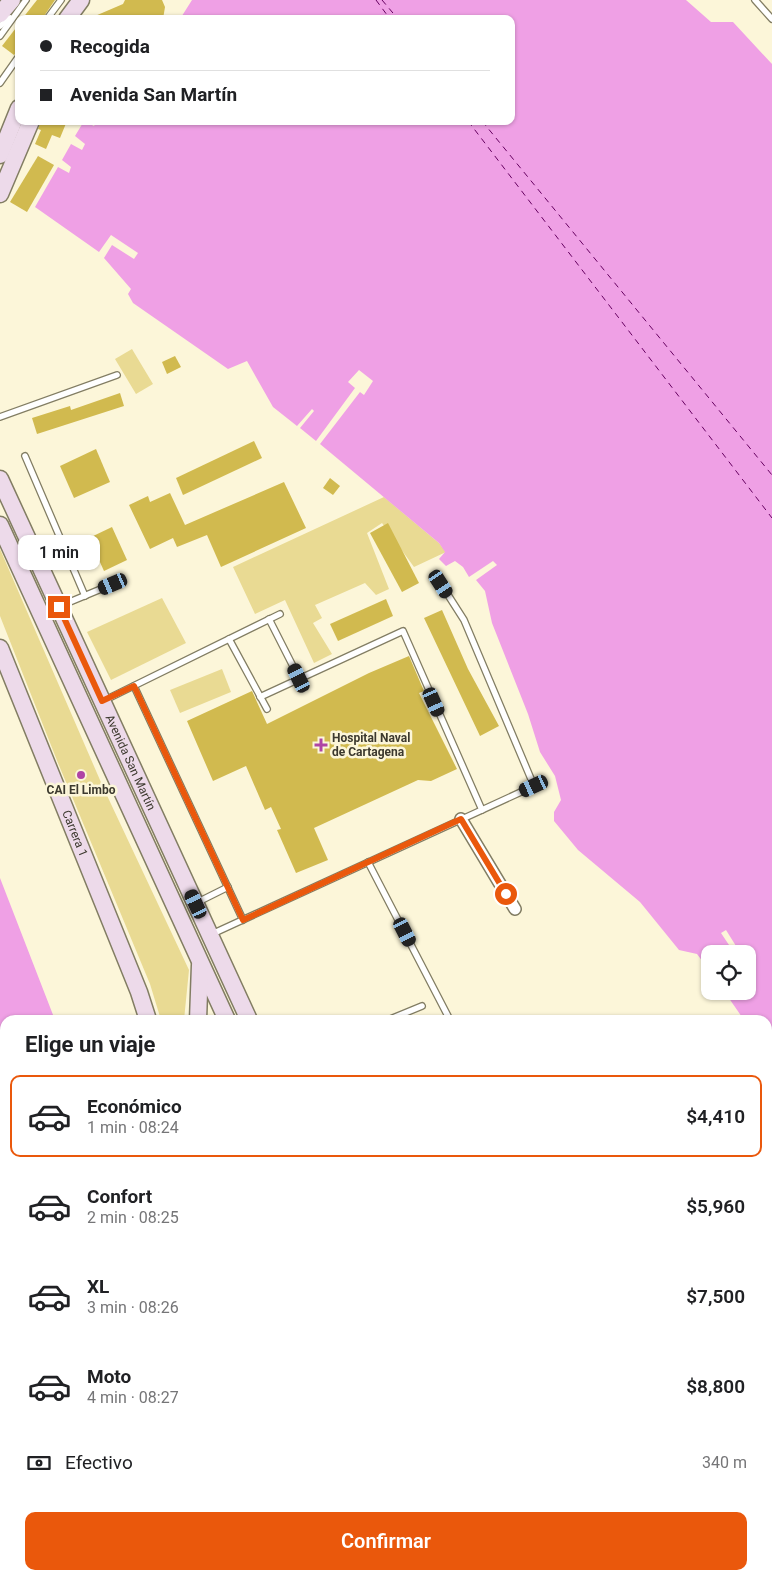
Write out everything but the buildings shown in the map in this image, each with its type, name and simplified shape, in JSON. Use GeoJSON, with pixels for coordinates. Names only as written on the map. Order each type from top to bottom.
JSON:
{"type":"FeatureCollection","features":[{"type":"Feature","properties":{"kind":"main road"},"geometry":{"type":"LineString","coordinates":[[70,15],[81,0]]}},
{"type":"Feature","properties":{"kind":"main road"},"geometry":{"type":"LineString","coordinates":[[75,15],[81,0]]}},
{"type":"Feature","properties":{"kind":"main road"},"geometry":{"type":"LineString","coordinates":[[0,14],[15,6]]}},
{"type":"Feature","properties":{"kind":"main road"},"geometry":{"type":"LineString","coordinates":[[0,155],[15,118]]}},
{"type":"Feature","properties":{"kind":"main road"},"geometry":{"type":"LineString","coordinates":[[0,194],[29,125]]}},
{"type":"Feature","properties":{"kind":"main road","name":"Avenida San Martín"},"geometry":{"type":"LineString","coordinates":[[0,479],[247,1015]]}},
{"type":"Feature","properties":{"kind":"main road","name":"Avenida San Martín"},"geometry":{"type":"LineString","coordinates":[[0,525],[225,1015]]}},
{"type":"Feature","properties":{"kind":"main road","name":"Carrera 1"},"geometry":{"type":"LineString","coordinates":[[0,648],[139,992],[146,1015]]}},
{"type":"Feature","properties":{"kind":"main road"},"geometry":{"type":"LineString","coordinates":[[198,1015],[200,962],[210,935]]}},
{"type":"Feature","properties":{"kind":"street"},"geometry":{"type":"LineString","coordinates":[[461,819],[515,909]]}},
{"type":"Feature","properties":{"kind":"lane"},"geometry":{"type":"LineString","coordinates":[[0,26],[15,6],[26,0]]}},
{"type":"Feature","properties":{"kind":"lane"},"geometry":{"type":"LineString","coordinates":[[50,15],[61,0]]}},
{"type":"Feature","properties":{"kind":"lane"},"geometry":{"type":"LineString","coordinates":[[755,0],[772,19]]}},
{"type":"Feature","properties":{"kind":"lane"},"geometry":{"type":"LineString","coordinates":[[0,36],[15,6]]}},
{"type":"Feature","properties":{"kind":"lane"},"geometry":{"type":"LineString","coordinates":[[0,83],[15,62]]}},
{"type":"Feature","properties":{"kind":"lane"},"geometry":{"type":"LineString","coordinates":[[0,417],[116,375]]}},
{"type":"Feature","properties":{"kind":"lane"},"geometry":{"type":"LineString","coordinates":[[26,456],[85,596]]}},
{"type":"Feature","properties":{"kind":"lane"},"geometry":{"type":"LineString","coordinates":[[59,607],[113,584]]}},
{"type":"Feature","properties":{"kind":"lane"},"geometry":{"type":"LineString","coordinates":[[210,935],[534,786],[464,620],[441,584]]}},
{"type":"Feature","properties":{"kind":"lane"},"geometry":{"type":"LineString","coordinates":[[102,701],[280,614]]}},
{"type":"Feature","properties":{"kind":"lane"},"geometry":{"type":"LineString","coordinates":[[269,619],[299,678]]}},
{"type":"Feature","properties":{"kind":"lane"},"geometry":{"type":"LineString","coordinates":[[260,697],[402,631],[482,810]]}},
{"type":"Feature","properties":{"kind":"lane"},"geometry":{"type":"LineString","coordinates":[[229,639],[267,709]]}},
{"type":"Feature","properties":{"kind":"lane"},"geometry":{"type":"LineString","coordinates":[[134,686],[243,920]]}},
{"type":"Feature","properties":{"kind":"lane"},"geometry":{"type":"LineString","coordinates":[[368,862],[447,1015]]}},
{"type":"Feature","properties":{"kind":"lane"},"geometry":{"type":"LineString","coordinates":[[196,904],[228,887]]}},
{"type":"Feature","properties":{"kind":"lane"},"geometry":{"type":"LineString","coordinates":[[400,1015],[422,1006]]}},
{"type":"Feature","properties":{"kind":"shaded area"},"geometry":{"type":"Polygon","coordinates":[[[192,0],[686,0],[711,22],[733,22],[772,64],[772,1015],[741,1015],[730,1000],[756,1000],[756,945],[735,945],[726,930],[721,933],[729,945],[701,945],[701,959],[697,954],[679,950],[640,902],[578,850],[554,821],[554,812],[561,800],[555,776],[540,752],[528,714],[492,623],[485,591],[476,580],[497,565],[493,561],[469,577],[463,567],[455,561],[446,566],[439,559],[445,552],[439,543],[320,444],[360,392],[364,395],[373,381],[359,370],[348,382],[355,388],[316,441],[300,428],[314,411],[312,409],[297,426],[273,407],[247,361],[228,369],[133,303],[128,294],[131,289],[104,258],[112,245],[134,259],[138,253],[111,235],[99,252],[35,207],[58,167],[69,173],[71,167],[62,160],[71,144],[82,150],[85,144],[75,136],[82,125],[515,125],[515,15],[183,15],[192,0]]]}},
{"type":"Feature","properties":{"kind":"shaded area"},"geometry":{"type":"Polygon","coordinates":[[[132,349],[153,384],[136,394],[115,359],[132,349]]]}},
{"type":"Feature","properties":{"kind":"shaded area"},"geometry":{"type":"Polygon","coordinates":[[[384,497],[439,543],[446,552],[414,567],[382,523],[367,533],[389,589],[376,595],[365,583],[315,605],[322,618],[313,623],[332,654],[314,663],[285,600],[255,614],[233,567],[384,497]]]}},
{"type":"Feature","properties":{"kind":"shaded area"},"geometry":{"type":"Polygon","coordinates":[[[0,549],[103,787],[189,970],[184,1015],[159,1015],[150,984],[58,763],[0,616],[0,549]]]}},
{"type":"Feature","properties":{"kind":"shaded area"},"geometry":{"type":"Polygon","coordinates":[[[162,598],[186,643],[111,680],[87,632],[162,598]]]}},
{"type":"Feature","properties":{"kind":"shaded area"},"geometry":{"type":"Polygon","coordinates":[[[222,669],[231,692],[180,713],[170,690],[222,669]]]}},
{"type":"Feature","properties":{"kind":"shaded area"},"geometry":{"type":"Polygon","coordinates":[[[0,878],[53,1015],[0,1015],[0,878]]]}},
{"type":"Feature","properties":{"kind":"ferry route"},"geometry":{"type":"LineString","coordinates":[[376,0],[387,15]]}},
{"type":"Feature","properties":{"kind":"ferry route"},"geometry":{"type":"LineString","coordinates":[[382,0],[395,15]]}},
{"type":"Feature","properties":{"kind":"ferry route"},"geometry":{"type":"LineString","coordinates":[[471,125],[772,518]]}},
{"type":"Feature","properties":{"kind":"ferry route"},"geometry":{"type":"LineString","coordinates":[[485,125],[772,475]]}},
{"type":"Feature","properties":{"kind":"place","name":"Hospital Naval de Cartagena"},"geometry":{"type":"Point","coordinates":[321,745]}},
{"type":"Feature","properties":{"kind":"place","name":"CAI El Limbo"},"geometry":{"type":"Point","coordinates":[81,775]}},
{"type":"Feature","properties":{"kind":"route"},"geometry":{"type":"LineString","coordinates":[[59,607],[102,701],[134,686],[243,920],[461,819],[506,894]]}}]}
